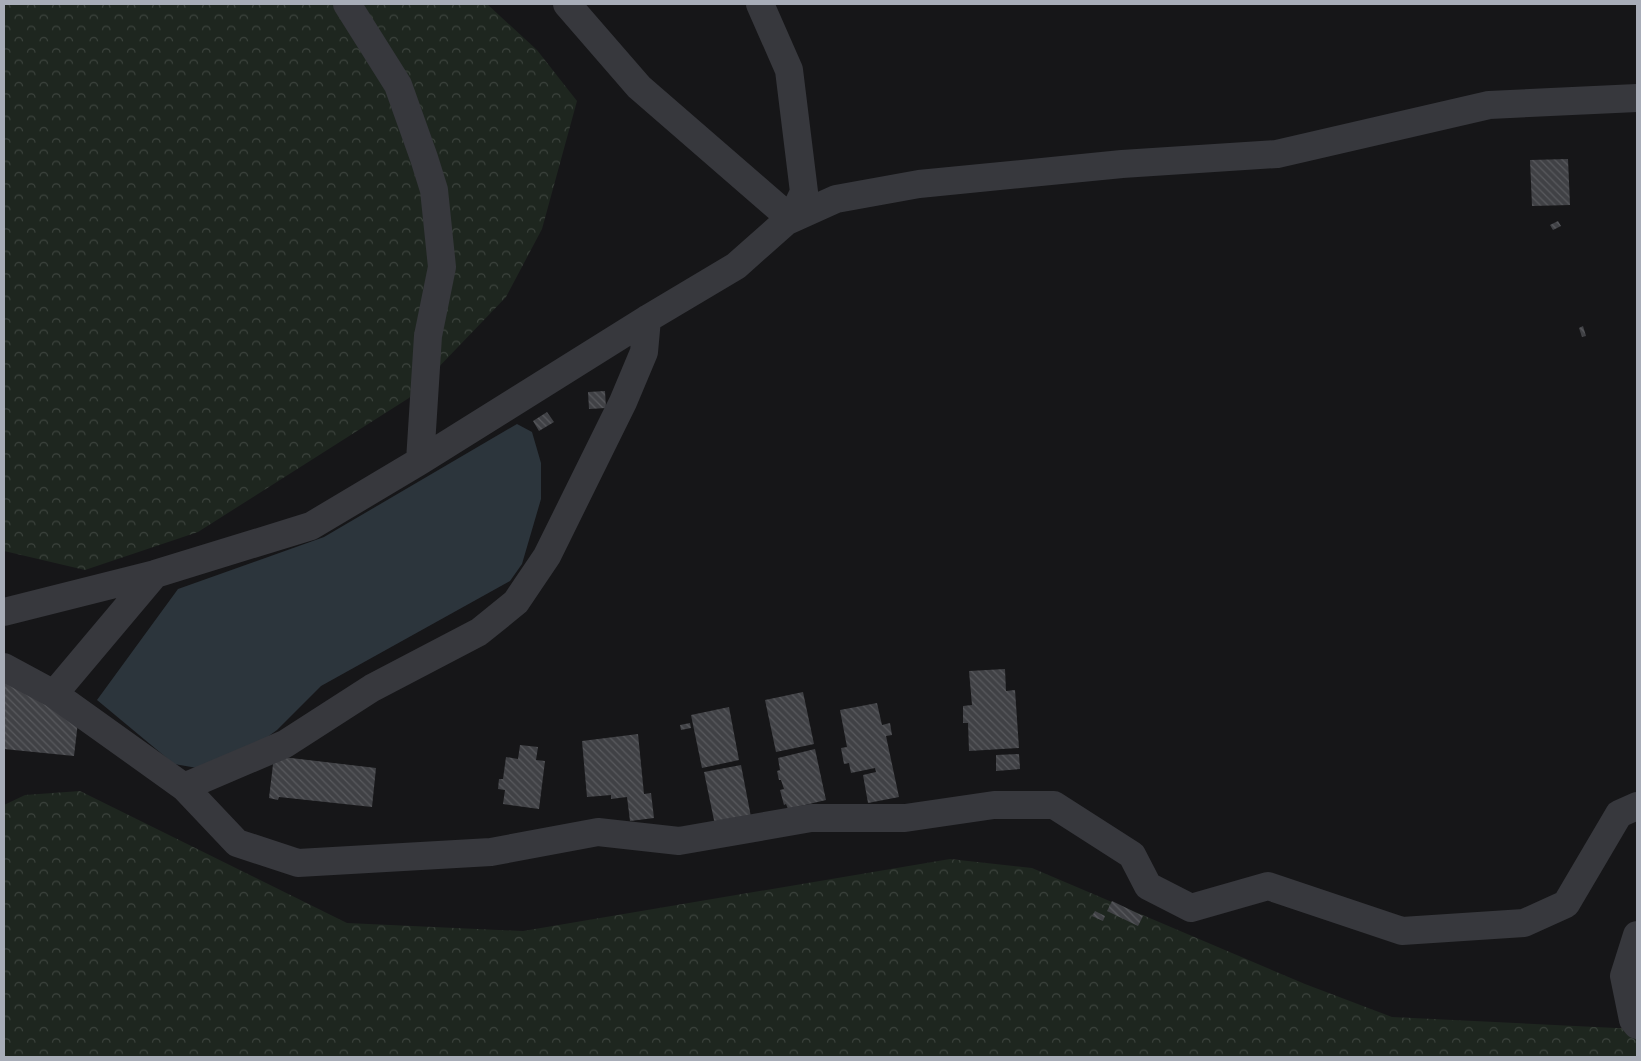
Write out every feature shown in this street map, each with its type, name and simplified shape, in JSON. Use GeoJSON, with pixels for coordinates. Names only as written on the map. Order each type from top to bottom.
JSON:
{"type":"FeatureCollection","features":[{"type":"Feature","properties":{"kind":"street"},"geometry":{"type":"LineString","coordinates":[[347,4],[398,85],[434,190],[442,267],[428,336],[420,461]]}},
{"type":"Feature","properties":{"kind":"street"},"geometry":{"type":"LineString","coordinates":[[567,4],[639,87],[787,220]]}},
{"type":"Feature","properties":{"kind":"street"},"geometry":{"type":"LineString","coordinates":[[4,612],[155,574],[311,526],[420,461],[647,318],[736,266],[794,213],[804,192],[789,70],[760,4]]}},
{"type":"Feature","properties":{"kind":"street"},"geometry":{"type":"LineString","coordinates":[[787,220],[836,199],[919,184],[1122,164],[1277,154],[1489,105],[1637,98]]}},
{"type":"Feature","properties":{"kind":"street"},"geometry":{"type":"LineString","coordinates":[[184,788],[285,744],[372,688],[479,632],[516,602],[547,556],[623,402],[644,352],[647,318]]}},
{"type":"Feature","properties":{"kind":"street"},"geometry":{"type":"LineString","coordinates":[[54,694],[155,574]]}},
{"type":"Feature","properties":{"kind":"street"},"geometry":{"type":"LineString","coordinates":[[4,667],[54,694],[184,788],[237,843],[298,864],[491,852],[598,832],[679,841],[812,818],[905,818],[994,805],[1054,805],[1132,855],[1148,886],[1191,908],[1268,886],[1402,931],[1524,923],[1566,904],[1620,814],[1637,806]]}},
{"type":"Feature","properties":{"kind":"street"},"geometry":{"type":"LineString","coordinates":[[1637,935],[1624,976],[1633,1020],[1637,1025]]}},
{"type":"Feature","properties":{"kind":"green space"},"geometry":{"type":"Polygon","coordinates":[[[4,4],[487,4],[537,50],[577,101],[542,229],[506,297],[409,398],[198,532],[85,570],[4,551],[4,4]]]}},
{"type":"Feature","properties":{"kind":"green space"},"geometry":{"type":"Polygon","coordinates":[[[80,791],[347,923],[523,931],[950,859],[1032,868],[1305,984],[1392,1017],[1637,1029],[1637,1057],[4,1057],[4,805],[25,795],[80,791]]]}},
{"type":"Feature","properties":{"kind":"shaded area"},"geometry":{"type":"Polygon","coordinates":[[[517,424],[532,432],[541,463],[541,499],[522,564],[510,581],[321,686],[277,730],[233,762],[203,769],[174,764],[97,700],[178,589],[324,537],[517,424]]]}},
{"type":"Feature","properties":{"kind":"building"},"geometry":{"type":"Polygon","coordinates":[[[1568,159],[1570,205],[1532,206],[1530,160],[1568,159]]]}},
{"type":"Feature","properties":{"kind":"building"},"geometry":{"type":"Polygon","coordinates":[[[1558,221],[1561,226],[1553,230],[1550,225],[1558,221]]]}},
{"type":"Feature","properties":{"kind":"building"},"geometry":{"type":"Polygon","coordinates":[[[1583,326],[1586,336],[1582,337],[1579,328],[1583,326]]]}},
{"type":"Feature","properties":{"kind":"building"},"geometry":{"type":"Polygon","coordinates":[[[605,391],[606,408],[589,409],[588,392],[605,391]]]}},
{"type":"Feature","properties":{"kind":"building"},"geometry":{"type":"Polygon","coordinates":[[[547,412],[554,422],[539,431],[533,421],[547,412]]]}},
{"type":"Feature","properties":{"kind":"building"},"geometry":{"type":"Polygon","coordinates":[[[1005,669],[1006,691],[1015,690],[1019,748],[969,751],[968,723],[963,723],[963,706],[972,705],[969,671],[1005,669]]]}},
{"type":"Feature","properties":{"kind":"building"},"geometry":{"type":"Polygon","coordinates":[[[4,681],[78,722],[74,756],[4,749],[4,681]]]}},
{"type":"Feature","properties":{"kind":"building"},"geometry":{"type":"Polygon","coordinates":[[[803,692],[814,744],[776,752],[765,700],[803,692]]]}},
{"type":"Feature","properties":{"kind":"building"},"geometry":{"type":"Polygon","coordinates":[[[877,703],[882,725],[890,723],[892,735],[886,736],[899,797],[868,803],[863,775],[876,772],[875,768],[851,773],[849,763],[844,764],[841,748],[847,747],[840,710],[877,703]]]}},
{"type":"Feature","properties":{"kind":"building"},"geometry":{"type":"Polygon","coordinates":[[[729,707],[739,760],[702,768],[691,715],[729,707]]]}},
{"type":"Feature","properties":{"kind":"building"},"geometry":{"type":"Polygon","coordinates":[[[690,723],[691,728],[681,730],[680,725],[690,723]]]}},
{"type":"Feature","properties":{"kind":"building"},"geometry":{"type":"Polygon","coordinates":[[[638,734],[644,794],[651,793],[654,818],[630,821],[627,797],[611,799],[611,795],[587,797],[582,741],[638,734]]]}},
{"type":"Feature","properties":{"kind":"building"},"geometry":{"type":"Polygon","coordinates":[[[520,745],[538,747],[536,760],[545,761],[539,809],[503,804],[505,790],[498,789],[499,779],[503,779],[506,757],[518,759],[520,745]]]}},
{"type":"Feature","properties":{"kind":"building"},"geometry":{"type":"Polygon","coordinates":[[[815,749],[826,800],[788,809],[786,804],[784,805],[780,790],[784,789],[777,771],[780,770],[778,758],[815,749]]]}},
{"type":"Feature","properties":{"kind":"building"},"geometry":{"type":"Polygon","coordinates":[[[1019,754],[1020,769],[996,771],[996,755],[1019,754]]]}},
{"type":"Feature","properties":{"kind":"building"},"geometry":{"type":"Polygon","coordinates":[[[274,756],[376,768],[372,807],[279,797],[278,800],[269,798],[274,756]]]}},
{"type":"Feature","properties":{"kind":"building"},"geometry":{"type":"Polygon","coordinates":[[[741,765],[751,817],[715,825],[704,772],[741,765]]]}},
{"type":"Feature","properties":{"kind":"building"},"geometry":{"type":"Polygon","coordinates":[[[1112,901],[1143,916],[1138,926],[1107,911],[1112,901]]]}},
{"type":"Feature","properties":{"kind":"building"},"geometry":{"type":"Polygon","coordinates":[[[1095,911],[1105,916],[1103,921],[1092,916],[1095,911]]]}}]}
